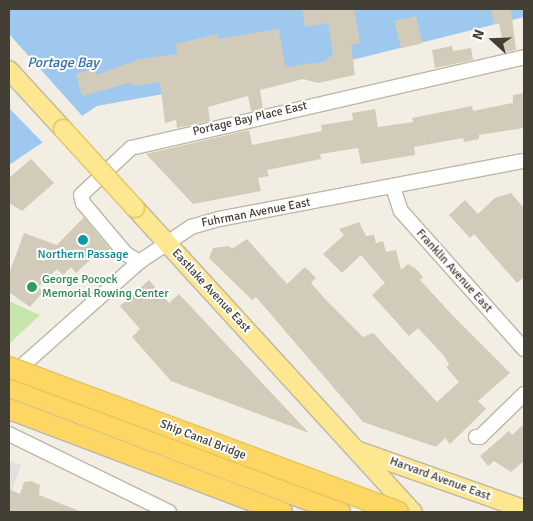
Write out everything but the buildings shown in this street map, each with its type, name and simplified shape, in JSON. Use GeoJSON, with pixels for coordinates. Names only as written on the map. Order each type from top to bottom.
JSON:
{"type":"FeatureCollection","features":[{"type":"Feature","properties":{"kind":"highway","name":"Ship Canal Bridge"},"geometry":{"type":"LineString","coordinates":[[9,367],[398,512]]}},
{"type":"Feature","properties":{"kind":"highway","name":"Ship Canal Bridge"},"geometry":{"type":"LineString","coordinates":[[9,387],[340,512]]}},
{"type":"Feature","properties":{"kind":"highway"},"geometry":{"type":"LineString","coordinates":[[9,409],[282,512]]}},
{"type":"Feature","properties":{"kind":"main road","name":"Eastlake Avenue East"},"geometry":{"type":"LineString","coordinates":[[9,70],[413,512]]}},
{"type":"Feature","properties":{"kind":"main road","name":"Harvard Avenue East"},"geometry":{"type":"LineString","coordinates":[[356,450],[524,509]]}},
{"type":"Feature","properties":{"kind":"street","name":"Portage Bay Place East"},"geometry":{"type":"LineString","coordinates":[[139,262],[126,254],[83,204],[81,195],[131,148],[524,57]]}},
{"type":"Feature","properties":{"kind":"street","name":"Fuhrman Avenue East"},"geometry":{"type":"LineString","coordinates":[[9,378],[165,241],[219,218],[393,188],[524,162]]}},
{"type":"Feature","properties":{"kind":"street","name":"Franklin Avenue East"},"geometry":{"type":"LineString","coordinates":[[393,188],[401,211],[524,349]]}},
{"type":"Feature","properties":{"kind":"street"},"geometry":{"type":"LineString","coordinates":[[476,437],[480,437],[524,394]]}},
{"type":"Feature","properties":{"kind":"street"},"geometry":{"type":"LineString","coordinates":[[9,434],[169,512]]}},
{"type":"Feature","properties":{"kind":"green space"},"geometry":{"type":"Polygon","coordinates":[[[9,301],[40,315],[9,344],[9,301]]]}},
{"type":"Feature","properties":{"kind":"shaded area"},"geometry":{"type":"Polygon","coordinates":[[[10,461],[21,465],[12,490],[9,489],[10,461]]]}},
{"type":"Feature","properties":{"kind":"water","name":"Portage Bay"},"geometry":{"type":"Polygon","coordinates":[[[9,9],[524,9],[524,17],[356,59],[97,106],[9,165],[9,9]]]}},
{"type":"Feature","properties":{"kind":"pier"},"geometry":{"type":"Polygon","coordinates":[[[9,34],[84,118],[45,145],[9,108],[9,34]]]}},
{"type":"Feature","properties":{"kind":"place","name":"Northern Passage"},"geometry":{"type":"Point","coordinates":[83,240]}},
{"type":"Feature","properties":{"kind":"place","name":"George Pocock Memorial Rowing Center"},"geometry":{"type":"Point","coordinates":[32,287]}}]}
